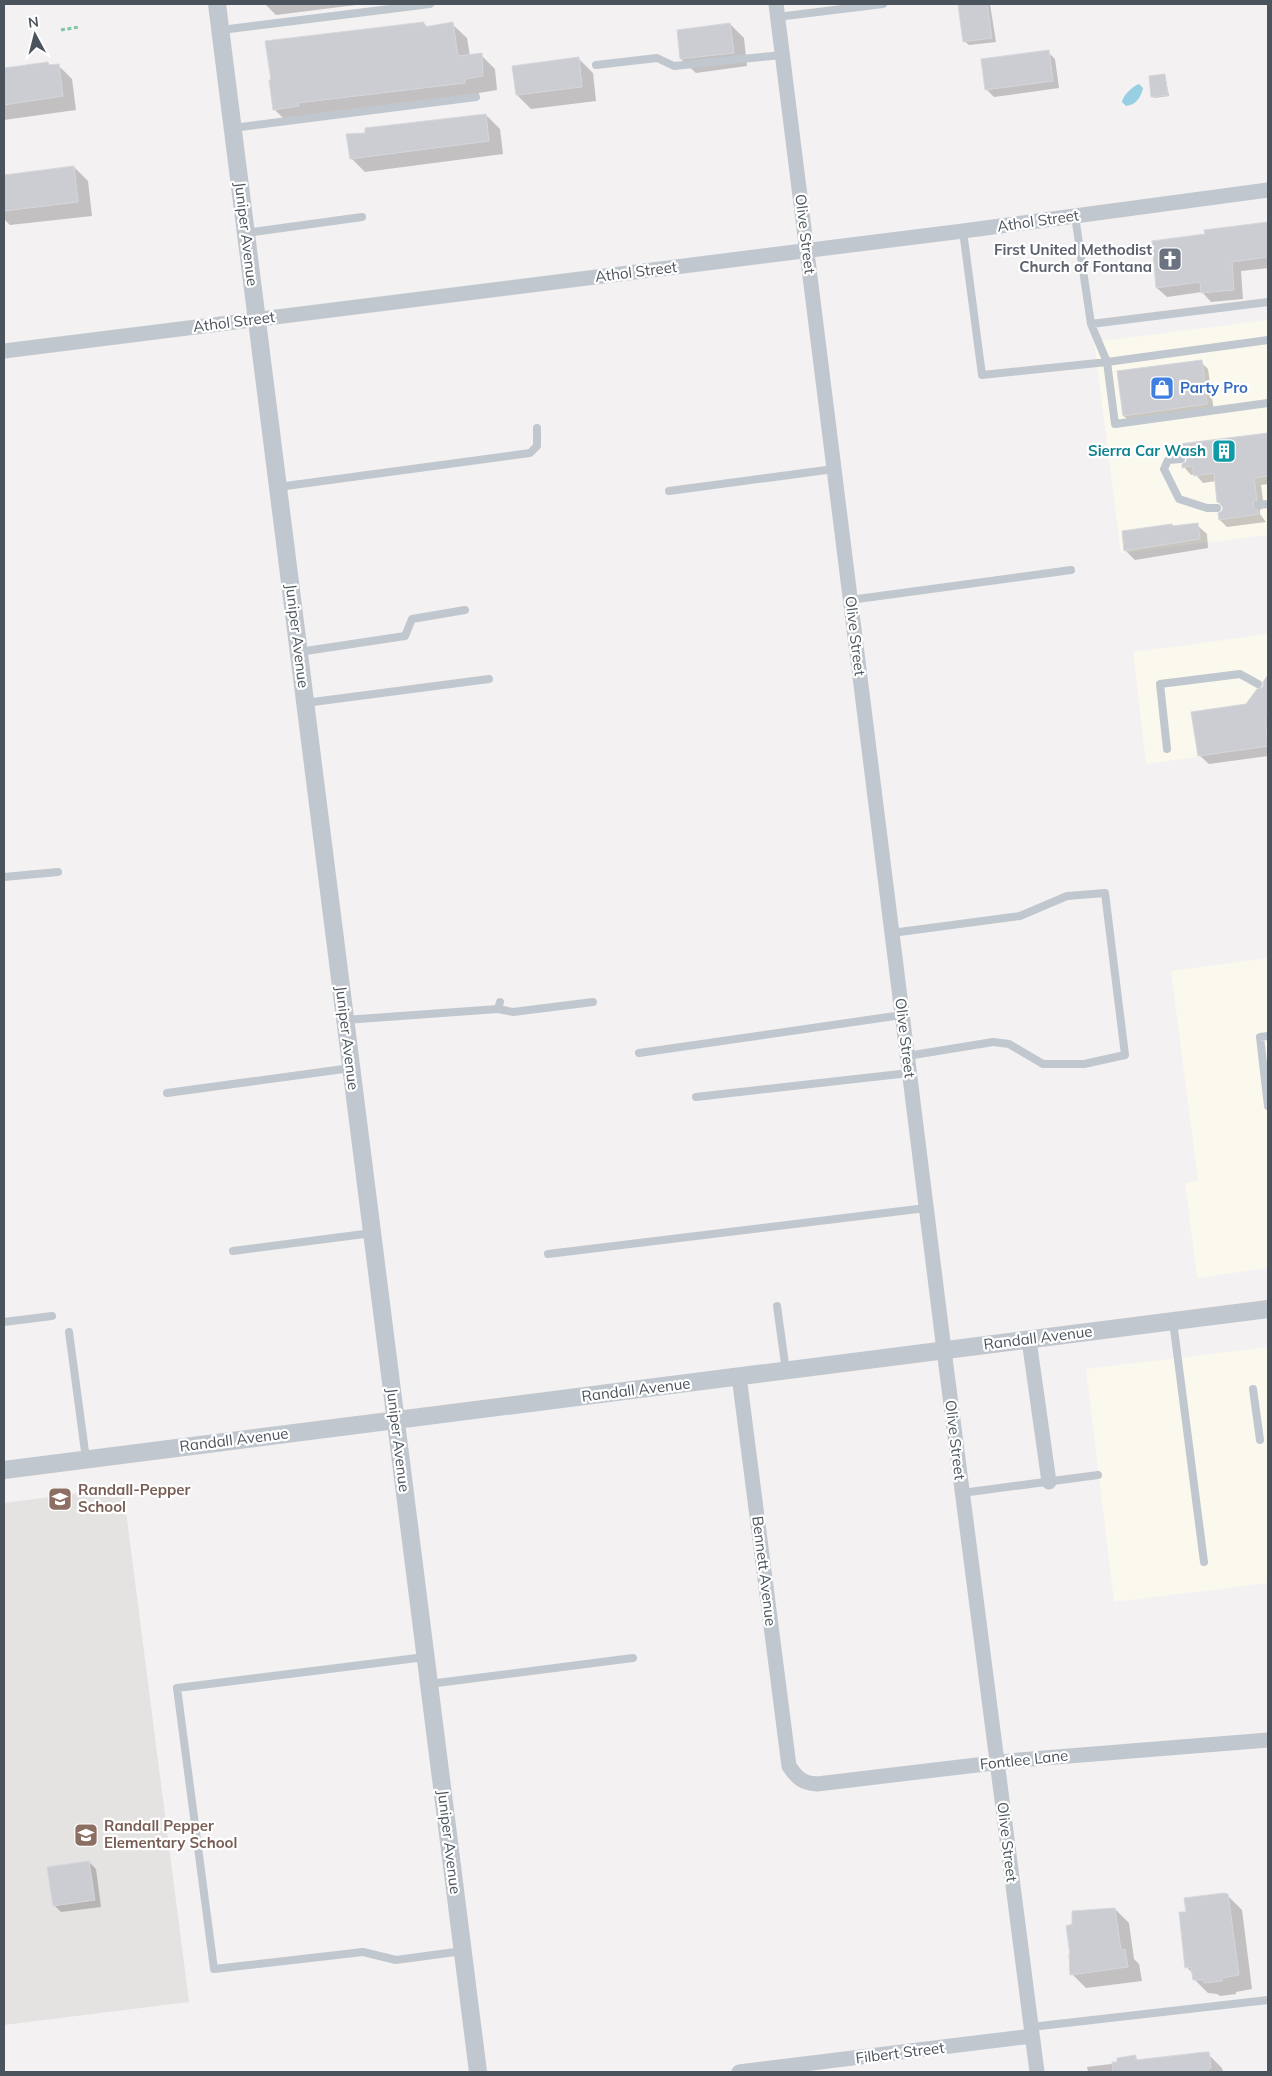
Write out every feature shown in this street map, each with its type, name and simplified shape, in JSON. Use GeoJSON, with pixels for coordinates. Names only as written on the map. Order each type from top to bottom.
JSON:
{"type":"FeatureCollection","features":[{"type":"Feature","properties":{"kind":"street","name":"Juniper Avenue"},"geometry":{"type":"LineString","coordinates":[[217,4],[478,2072]]}},
{"type":"Feature","properties":{"kind":"street","name":"Olive Street"},"geometry":{"type":"LineString","coordinates":[[777,10],[909,1073],[1036,2072]]}},
{"type":"Feature","properties":{"kind":"street","name":"Athol Street"},"geometry":{"type":"LineString","coordinates":[[4,351],[963,231],[1268,190]]}},
{"type":"Feature","properties":{"kind":"street","name":"Randall Avenue"},"geometry":{"type":"LineString","coordinates":[[4,1470],[1268,1309]]}},
{"type":"Feature","properties":{"kind":"street"},"geometry":{"type":"LineString","coordinates":[[1029,1340],[1049,1482]]}},
{"type":"Feature","properties":{"kind":"street","name":"Bennett Avenue"},"geometry":{"type":"LineString","coordinates":[[739,1376],[789,1766]]}},
{"type":"Feature","properties":{"kind":"street","name":"Fontlee Lane"},"geometry":{"type":"LineString","coordinates":[[789,1766],[799,1780],[808,1784],[817,1784],[997,1762],[1268,1740]]}},
{"type":"Feature","properties":{"kind":"street","name":"Filbert Street"},"geometry":{"type":"LineString","coordinates":[[738,2072],[1031,2032]]}},
{"type":"Feature","properties":{"kind":"lane"},"geometry":{"type":"LineString","coordinates":[[221,30],[430,4]]}},
{"type":"Feature","properties":{"kind":"lane"},"geometry":{"type":"LineString","coordinates":[[777,10],[884,4]]}},
{"type":"Feature","properties":{"kind":"lane"},"geometry":{"type":"LineString","coordinates":[[596,66],[657,58],[674,66],[782,55]]}},
{"type":"Feature","properties":{"kind":"lane"},"geometry":{"type":"LineString","coordinates":[[233,128],[476,97]]}},
{"type":"Feature","properties":{"kind":"lane"},"geometry":{"type":"LineString","coordinates":[[1075,216],[1091,324],[1107,362],[1115,424],[1268,403]]}},
{"type":"Feature","properties":{"kind":"lane"},"geometry":{"type":"LineString","coordinates":[[246,233],[362,217]]}},
{"type":"Feature","properties":{"kind":"lane"},"geometry":{"type":"LineString","coordinates":[[963,231],[982,375],[1107,362],[1268,340]]}},
{"type":"Feature","properties":{"kind":"lane"},"geometry":{"type":"LineString","coordinates":[[1091,324],[1268,302]]}},
{"type":"Feature","properties":{"kind":"lane"},"geometry":{"type":"LineString","coordinates":[[278,487],[530,453],[537,446],[537,428]]}},
{"type":"Feature","properties":{"kind":"lane"},"geometry":{"type":"LineString","coordinates":[[1181,459],[1168,460],[1164,470],[1179,499],[1206,508],[1217,508]]}},
{"type":"Feature","properties":{"kind":"lane"},"geometry":{"type":"LineString","coordinates":[[669,491],[834,469]]}},
{"type":"Feature","properties":{"kind":"lane"},"geometry":{"type":"LineString","coordinates":[[1258,505],[1268,504]]}},
{"type":"Feature","properties":{"kind":"lane"},"geometry":{"type":"LineString","coordinates":[[850,600],[1071,570]]}},
{"type":"Feature","properties":{"kind":"lane"},"geometry":{"type":"LineString","coordinates":[[299,652],[405,636],[412,619],[465,610]]}},
{"type":"Feature","properties":{"kind":"lane"},"geometry":{"type":"LineString","coordinates":[[1167,749],[1160,684],[1240,674],[1258,684]]}},
{"type":"Feature","properties":{"kind":"lane"},"geometry":{"type":"LineString","coordinates":[[305,704],[489,679]]}},
{"type":"Feature","properties":{"kind":"lane"},"geometry":{"type":"LineString","coordinates":[[4,877],[58,872]]}},
{"type":"Feature","properties":{"kind":"lane"},"geometry":{"type":"LineString","coordinates":[[892,933],[1020,916],[1067,896],[1105,893],[1125,1055],[1084,1064],[1043,1064],[1008,1044],[993,1042],[907,1056]]}},
{"type":"Feature","properties":{"kind":"lane"},"geometry":{"type":"LineString","coordinates":[[345,1020],[499,1005],[513,1012],[593,1002]]}},
{"type":"Feature","properties":{"kind":"lane"},"geometry":{"type":"LineString","coordinates":[[639,1053],[902,1015]]}},
{"type":"Feature","properties":{"kind":"lane"},"geometry":{"type":"LineString","coordinates":[[1268,1036],[1260,1037],[1268,1106]]}},
{"type":"Feature","properties":{"kind":"lane"},"geometry":{"type":"LineString","coordinates":[[167,1093],[351,1068]]}},
{"type":"Feature","properties":{"kind":"lane"},"geometry":{"type":"LineString","coordinates":[[696,1097],[909,1073]]}},
{"type":"Feature","properties":{"kind":"lane"},"geometry":{"type":"LineString","coordinates":[[548,1254],[926,1208]]}},
{"type":"Feature","properties":{"kind":"lane"},"geometry":{"type":"LineString","coordinates":[[233,1251],[372,1233]]}},
{"type":"Feature","properties":{"kind":"lane"},"geometry":{"type":"LineString","coordinates":[[777,1306],[786,1371]]}},
{"type":"Feature","properties":{"kind":"lane"},"geometry":{"type":"LineString","coordinates":[[4,1322],[52,1316]]}},
{"type":"Feature","properties":{"kind":"lane"},"geometry":{"type":"LineString","coordinates":[[1173,1321],[1204,1562]]}},
{"type":"Feature","properties":{"kind":"lane"},"geometry":{"type":"LineString","coordinates":[[68,1332],[86,1459]]}},
{"type":"Feature","properties":{"kind":"lane"},"geometry":{"type":"LineString","coordinates":[[1253,1389],[1260,1440]]}},
{"type":"Feature","properties":{"kind":"lane"},"geometry":{"type":"LineString","coordinates":[[962,1492],[1098,1475]]}},
{"type":"Feature","properties":{"kind":"lane"},"geometry":{"type":"LineString","coordinates":[[425,1658],[176,1688],[214,1969],[363,1952],[396,1960],[463,1951]]}},
{"type":"Feature","properties":{"kind":"lane"},"geometry":{"type":"LineString","coordinates":[[429,1684],[633,1658]]}},
{"type":"Feature","properties":{"kind":"lane"},"geometry":{"type":"LineString","coordinates":[[1031,2032],[1063,2024],[1268,2000]]}},
{"type":"Feature","properties":{"kind":"path"},"geometry":{"type":"LineString","coordinates":[[61,30],[79,28]]}},
{"type":"Feature","properties":{"kind":"shaded area"},"geometry":{"type":"Polygon","coordinates":[[[1268,320],[1268,535],[1121,553],[1094,342],[1268,320]]]}},
{"type":"Feature","properties":{"kind":"shaded area"},"geometry":{"type":"Polygon","coordinates":[[[1268,634],[1268,747],[1146,764],[1133,652],[1268,634]]]}},
{"type":"Feature","properties":{"kind":"shaded area"},"geometry":{"type":"Polygon","coordinates":[[[1268,958],[1268,1268],[1197,1278],[1185,1183],[1198,1181],[1171,971],[1268,958]]]}},
{"type":"Feature","properties":{"kind":"shaded area"},"geometry":{"type":"Polygon","coordinates":[[[1268,1347],[1268,1583],[1114,1602],[1086,1369],[1268,1347]]]}},
{"type":"Feature","properties":{"kind":"shaded area","name":"Randall Pepper Elementary School"},"geometry":{"type":"Polygon","coordinates":[[[125,1487],[123,1488],[189,2002],[4,2025],[4,1503],[125,1487]]]}},
{"type":"Feature","properties":{"kind":"water"},"geometry":{"type":"Polygon","coordinates":[[[1139,84],[1143,88],[1139,97],[1133,104],[1126,106],[1122,102],[1124,97],[1139,84]]]}},
{"type":"Feature","properties":{"kind":"building"},"geometry":{"type":"Polygon","coordinates":[[[958,4],[987,4],[992,38],[963,42],[958,4]]]}},
{"type":"Feature","properties":{"kind":"building"},"geometry":{"type":"Polygon","coordinates":[[[424,22],[424,27],[453,22],[458,56],[482,53],[483,76],[465,79],[465,83],[298,103],[299,106],[273,110],[265,41],[424,22]]]}},
{"type":"Feature","properties":{"kind":"building"},"geometry":{"type":"Polygon","coordinates":[[[730,23],[734,53],[680,59],[677,30],[730,23]]]}},
{"type":"Feature","properties":{"kind":"building"},"geometry":{"type":"Polygon","coordinates":[[[1049,50],[1053,81],[985,90],[981,59],[1049,50]]]}},
{"type":"Feature","properties":{"kind":"building"},"geometry":{"type":"Polygon","coordinates":[[[579,57],[582,87],[516,95],[512,66],[579,57]]]}},
{"type":"Feature","properties":{"kind":"building"},"geometry":{"type":"Polygon","coordinates":[[[48,62],[49,65],[59,64],[63,96],[4,105],[4,68],[48,62]]]}},
{"type":"Feature","properties":{"kind":"building"},"geometry":{"type":"Polygon","coordinates":[[[1165,74],[1168,95],[1151,97],[1149,76],[1165,74]]]}},
{"type":"Feature","properties":{"kind":"building"},"geometry":{"type":"Polygon","coordinates":[[[486,114],[489,141],[350,159],[346,134],[365,133],[365,128],[486,114]]]}},
{"type":"Feature","properties":{"kind":"building"},"geometry":{"type":"Polygon","coordinates":[[[74,166],[78,202],[4,211],[4,175],[74,166]]]}},
{"type":"Feature","properties":{"kind":"building","name":"First United Methodist Church of Fontana"},"geometry":{"type":"Polygon","coordinates":[[[1268,222],[1268,257],[1232,262],[1234,290],[1201,293],[1200,282],[1156,288],[1152,241],[1205,234],[1204,230],[1268,222]]]}},
{"type":"Feature","properties":{"kind":"building","name":"Party Pro"},"geometry":{"type":"Polygon","coordinates":[[[1202,360],[1207,404],[1123,416],[1117,371],[1202,360]]]}},
{"type":"Feature","properties":{"kind":"building"},"geometry":{"type":"Polygon","coordinates":[[[1268,433],[1268,476],[1254,478],[1257,500],[1253,502],[1253,506],[1259,514],[1219,520],[1218,513],[1223,508],[1217,502],[1214,473],[1194,476],[1192,466],[1182,468],[1182,464],[1186,462],[1187,458],[1180,453],[1179,444],[1268,433]]]}},
{"type":"Feature","properties":{"kind":"building"},"geometry":{"type":"Polygon","coordinates":[[[1198,523],[1200,539],[1124,551],[1122,531],[1172,524],[1173,526],[1198,523]]]}},
{"type":"Feature","properties":{"kind":"building"},"geometry":{"type":"Polygon","coordinates":[[[1268,675],[1268,714],[1265,718],[1268,746],[1198,756],[1191,712],[1246,704],[1257,689],[1263,687],[1263,682],[1268,675]]]}},
{"type":"Feature","properties":{"kind":"building"},"geometry":{"type":"Polygon","coordinates":[[[89,1861],[95,1900],[53,1906],[47,1867],[89,1861]]]}},
{"type":"Feature","properties":{"kind":"building"},"geometry":{"type":"Polygon","coordinates":[[[1228,1894],[1239,1975],[1222,1978],[1222,1981],[1204,1983],[1204,1980],[1193,1980],[1191,1967],[1185,1968],[1179,1912],[1186,1912],[1184,1898],[1228,1894]]]}},
{"type":"Feature","properties":{"kind":"building"},"geometry":{"type":"Polygon","coordinates":[[[1115,1908],[1121,1950],[1125,1949],[1128,1967],[1070,1975],[1070,1954],[1066,1926],[1072,1924],[1072,1911],[1115,1908]]]}},
{"type":"Feature","properties":{"kind":"building"},"geometry":{"type":"Polygon","coordinates":[[[1209,2052],[1211,2068],[1208,2069],[1208,2072],[1113,2072],[1112,2062],[1117,2062],[1117,2058],[1136,2055],[1136,2060],[1209,2052]]]}},
{"type":"Feature","properties":{"kind":"place","name":"First United Methodist Church of Fontana"},"geometry":{"type":"Point","coordinates":[1170,259]}},
{"type":"Feature","properties":{"kind":"place","name":"Party Pro"},"geometry":{"type":"Point","coordinates":[1162,388]}},
{"type":"Feature","properties":{"kind":"place","name":"Sierra Car Wash"},"geometry":{"type":"Point","coordinates":[1224,451]}},
{"type":"Feature","properties":{"kind":"place","name":"Randall-Pepper School"},"geometry":{"type":"Point","coordinates":[60,1499]}},
{"type":"Feature","properties":{"kind":"place","name":"Randall Pepper Elementary School"},"geometry":{"type":"Point","coordinates":[86,1835]}}]}
